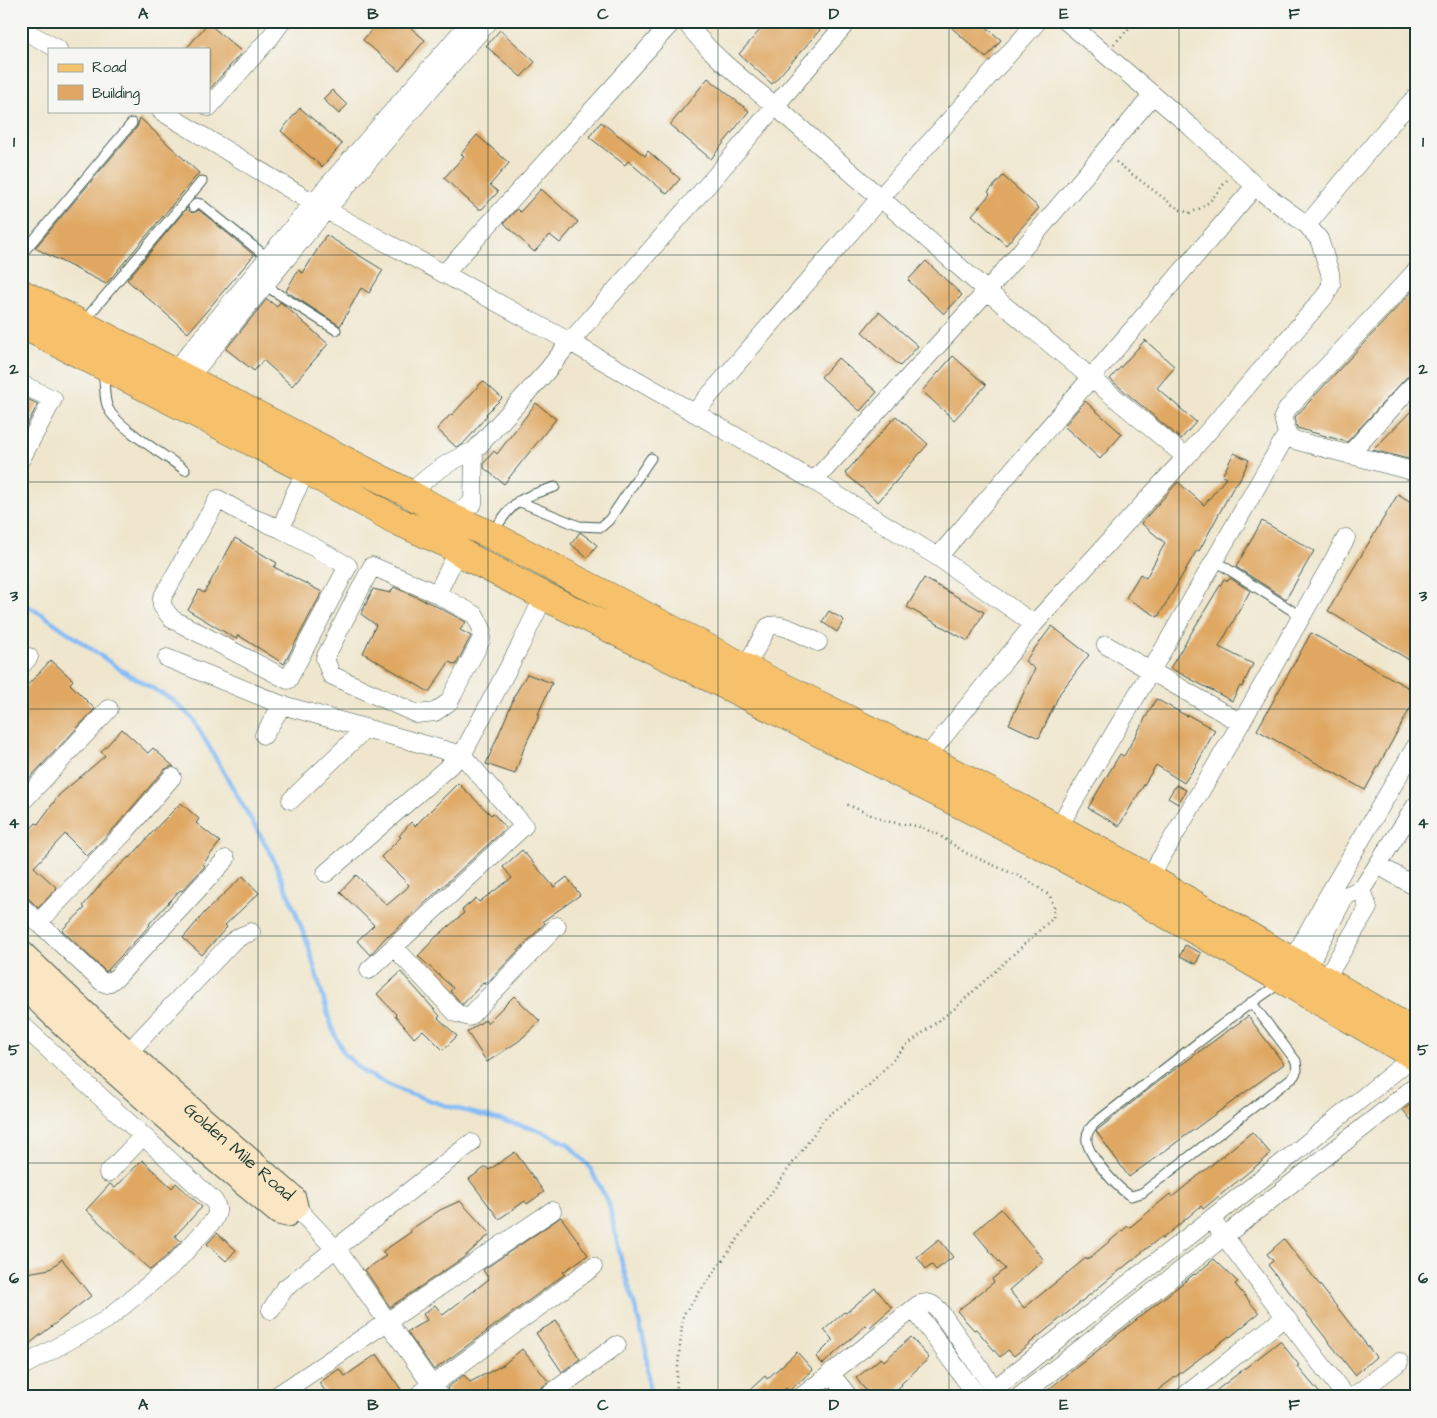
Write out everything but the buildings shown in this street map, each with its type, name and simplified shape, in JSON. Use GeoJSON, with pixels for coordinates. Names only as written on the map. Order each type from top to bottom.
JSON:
{"type":"FeatureCollection","features":[{"type":"Feature","properties":{"kind":"main road"},"geometry":{"type":"LineString","coordinates":[[21,293],[410,494],[450,517],[491,535],[727,668],[921,770],[1046,848],[1301,973],[1415,1049]]}},
{"type":"Feature","properties":{"kind":"main road"},"geometry":{"type":"LineString","coordinates":[[21,324],[307,470],[395,520],[446,543],[544,596],[727,668]]}},
{"type":"Feature","properties":{"kind":"main road"},"geometry":{"type":"LineString","coordinates":[[921,770],[1058,828],[1149,878],[1301,973],[1415,1049]]}},
{"type":"Feature","properties":{"kind":"street"},"geometry":{"type":"LineString","coordinates":[[210,106],[282,21]]}},
{"type":"Feature","properties":{"kind":"street"},"geometry":{"type":"LineString","coordinates":[[213,336],[264,285],[319,206],[471,21]]}},
{"type":"Feature","properties":{"kind":"street"},"geometry":{"type":"LineString","coordinates":[[180,376],[213,336],[268,258],[319,206],[489,21]]}},
{"type":"Feature","properties":{"kind":"street"},"geometry":{"type":"LineString","coordinates":[[444,274],[673,21]]}},
{"type":"Feature","properties":{"kind":"street"},"geometry":{"type":"LineString","coordinates":[[685,21],[692,31],[774,106],[881,196],[987,290],[1186,457]]}},
{"type":"Feature","properties":{"kind":"street"},"geometry":{"type":"LineString","coordinates":[[410,494],[423,480],[435,471],[454,459],[474,451],[546,372],[848,21]]}},
{"type":"Feature","properties":{"kind":"street"},"geometry":{"type":"LineString","coordinates":[[694,414],[881,196],[1038,21]]}},
{"type":"Feature","properties":{"kind":"street"},"geometry":{"type":"LineString","coordinates":[[921,770],[1034,624],[1186,457],[1325,296],[1331,285],[1330,273],[1318,239],[1306,225],[1255,186],[1066,21]]}},
{"type":"Feature","properties":{"kind":"street"},"geometry":{"type":"LineString","coordinates":[[21,29],[56,48]]}},
{"type":"Feature","properties":{"kind":"street"},"geometry":{"type":"LineString","coordinates":[[814,482],[987,290],[1153,95]]}},
{"type":"Feature","properties":{"kind":"street"},"geometry":{"type":"LineString","coordinates":[[1306,225],[1394,120],[1416,97]]}},
{"type":"Feature","properties":{"kind":"street"},"geometry":{"type":"LineString","coordinates":[[163,112],[319,206],[570,342],[814,482],[938,557],[1034,624]]}},
{"type":"Feature","properties":{"kind":"street"},"geometry":{"type":"LineString","coordinates":[[190,129],[204,112]]}},
{"type":"Feature","properties":{"kind":"street"},"geometry":{"type":"LineString","coordinates":[[938,557],[1255,186]]}},
{"type":"Feature","properties":{"kind":"street"},"geometry":{"type":"LineString","coordinates":[[1058,828],[1151,671],[1286,434],[1283,417],[1288,408],[1416,271]]}},
{"type":"Feature","properties":{"kind":"street"},"geometry":{"type":"LineString","coordinates":[[21,384],[52,399],[21,460]]}},
{"type":"Feature","properties":{"kind":"street"},"geometry":{"type":"LineString","coordinates":[[1349,455],[1408,390],[1416,384]]}},
{"type":"Feature","properties":{"kind":"street"},"geometry":{"type":"LineString","coordinates":[[1286,434],[1302,443],[1416,472]]}},
{"type":"Feature","properties":{"kind":"street"},"geometry":{"type":"LineString","coordinates":[[450,517],[473,503],[474,451]]}},
{"type":"Feature","properties":{"kind":"street"},"geometry":{"type":"LineString","coordinates":[[281,530],[294,495],[307,470]]}},
{"type":"Feature","properties":{"kind":"street"},"geometry":{"type":"LineString","coordinates":[[218,499],[246,515],[281,530],[348,566],[288,680],[172,620],[162,606],[162,598],[218,499]]}},
{"type":"Feature","properties":{"kind":"street"},"geometry":{"type":"LineString","coordinates":[[1149,878],[1241,723],[1346,538]]}},
{"type":"Feature","properties":{"kind":"street"},"geometry":{"type":"LineString","coordinates":[[437,594],[458,551]]}},
{"type":"Feature","properties":{"kind":"street"},"geometry":{"type":"LineString","coordinates":[[372,566],[437,594],[475,615],[482,629],[480,640],[449,702],[435,712],[417,714],[330,675],[325,658],[372,566]]}},
{"type":"Feature","properties":{"kind":"street"},"geometry":{"type":"LineString","coordinates":[[326,873],[462,755],[520,646],[544,596]]}},
{"type":"Feature","properties":{"kind":"street"},"geometry":{"type":"LineString","coordinates":[[727,668],[773,624],[781,625],[818,642]]}},
{"type":"Feature","properties":{"kind":"street"},"geometry":{"type":"LineString","coordinates":[[1106,645],[1241,723]]}},
{"type":"Feature","properties":{"kind":"street"},"geometry":{"type":"LineString","coordinates":[[167,658],[282,705],[462,755],[524,826],[369,970]]}},
{"type":"Feature","properties":{"kind":"street"},"geometry":{"type":"LineString","coordinates":[[264,735],[282,705]]}},
{"type":"Feature","properties":{"kind":"street"},"geometry":{"type":"LineString","coordinates":[[21,803],[109,708]]}},
{"type":"Feature","properties":{"kind":"street"},"geometry":{"type":"LineString","coordinates":[[291,800],[366,728]]}},
{"type":"Feature","properties":{"kind":"street"},"geometry":{"type":"LineString","coordinates":[[1301,973],[1307,932],[1416,746]]}},
{"type":"Feature","properties":{"kind":"street"},"geometry":{"type":"LineString","coordinates":[[38,923],[124,833],[172,777]]}},
{"type":"Feature","properties":{"kind":"street"},"geometry":{"type":"LineString","coordinates":[[1301,973],[1345,896],[1362,889],[1416,805]]}},
{"type":"Feature","properties":{"kind":"street"},"geometry":{"type":"LineString","coordinates":[[21,906],[102,982],[107,984],[117,977],[226,858]]}},
{"type":"Feature","properties":{"kind":"street"},"geometry":{"type":"LineString","coordinates":[[1378,865],[1416,887]]}},
{"type":"Feature","properties":{"kind":"street"},"geometry":{"type":"LineString","coordinates":[[1301,973],[1368,908],[1362,889]]}},
{"type":"Feature","properties":{"kind":"street"},"geometry":{"type":"LineString","coordinates":[[394,947],[456,1013],[469,1017],[557,926]]}},
{"type":"Feature","properties":{"kind":"street"},"geometry":{"type":"LineString","coordinates":[[120,1061],[232,942],[240,936],[252,932]]}},
{"type":"Feature","properties":{"kind":"street","name":"Golden Mile Road"},"geometry":{"type":"LineString","coordinates":[[21,953],[81,1012],[120,1061],[213,1144],[279,1212],[291,1210]]}},
{"type":"Feature","properties":{"kind":"street","name":"Golden Mile Road"},"geometry":{"type":"LineString","coordinates":[[21,983],[70,1031],[120,1061]]}},
{"type":"Feature","properties":{"kind":"street"},"geometry":{"type":"LineString","coordinates":[[21,1024],[217,1205],[217,1214],[213,1221],[174,1263],[106,1320],[21,1367]]}},
{"type":"Feature","properties":{"kind":"street"},"geometry":{"type":"LineString","coordinates":[[801,1397],[924,1302],[932,1304],[939,1310],[993,1394],[1296,1152],[1415,1049]]}},
{"type":"Feature","properties":{"kind":"street"},"geometry":{"type":"LineString","coordinates":[[1018,1397],[1416,1086]]}},
{"type":"Feature","properties":{"kind":"street"},"geometry":{"type":"LineString","coordinates":[[108,1173],[143,1136]]}},
{"type":"Feature","properties":{"kind":"street"},"geometry":{"type":"LineString","coordinates":[[271,1310],[284,1289],[472,1143]]}},
{"type":"Feature","properties":{"kind":"street"},"geometry":{"type":"LineString","coordinates":[[1296,1152],[1309,1169]]}},
{"type":"Feature","properties":{"kind":"street"},"geometry":{"type":"LineString","coordinates":[[291,1210],[331,1252],[382,1324],[427,1394],[592,1267]]}},
{"type":"Feature","properties":{"kind":"street"},"geometry":{"type":"LineString","coordinates":[[275,1397],[552,1211]]}},
{"type":"Feature","properties":{"kind":"street"},"geometry":{"type":"LineString","coordinates":[[1210,1219],[1346,1397]]}},
{"type":"Feature","properties":{"kind":"street"},"geometry":{"type":"LineString","coordinates":[[914,1309],[978,1397]]}},
{"type":"Feature","properties":{"kind":"street"},"geometry":{"type":"LineString","coordinates":[[1182,1397],[1286,1317]]}},
{"type":"Feature","properties":{"kind":"street"},"geometry":{"type":"LineString","coordinates":[[546,1397],[617,1345]]}},
{"type":"Feature","properties":{"kind":"street"},"geometry":{"type":"LineString","coordinates":[[1353,1397],[1399,1362]]}},
{"type":"Feature","properties":{"kind":"street"},"geometry":{"type":"LineString","coordinates":[[830,1373],[849,1397]]}},
{"type":"Feature","properties":{"kind":"lane"},"geometry":{"type":"LineString","coordinates":[[21,256],[132,123]]}},
{"type":"Feature","properties":{"kind":"lane"},"geometry":{"type":"LineString","coordinates":[[81,324],[202,181]]}},
{"type":"Feature","properties":{"kind":"lane"},"geometry":{"type":"LineString","coordinates":[[193,206],[197,203],[201,204],[268,258]]}},
{"type":"Feature","properties":{"kind":"lane"},"geometry":{"type":"LineString","coordinates":[[264,285],[336,330]]}},
{"type":"Feature","properties":{"kind":"lane"},"geometry":{"type":"LineString","coordinates":[[98,362],[106,382],[104,397],[110,411],[120,423],[185,470]]}},
{"type":"Feature","properties":{"kind":"lane"},"geometry":{"type":"LineString","coordinates":[[518,501],[579,526],[601,527],[609,520],[652,458]]}},
{"type":"Feature","properties":{"kind":"lane"},"geometry":{"type":"LineString","coordinates":[[491,535],[507,511],[518,501],[531,494],[555,487]]}},
{"type":"Feature","properties":{"kind":"lane"},"geometry":{"type":"LineString","coordinates":[[1214,560],[1302,616]]}},
{"type":"Feature","properties":{"kind":"lane"},"geometry":{"type":"LineString","coordinates":[[1251,1002],[1296,1061],[1297,1070],[1294,1076],[1142,1193],[1131,1196],[1123,1192],[1088,1149],[1086,1138],[1089,1130],[1124,1100],[1251,1002],[1301,973]]}},
{"type":"Feature","properties":{"kind":"path"},"geometry":{"type":"LineString","coordinates":[[1105,54],[1136,21]]}},
{"type":"Feature","properties":{"kind":"path"},"geometry":{"type":"LineString","coordinates":[[1104,154],[1178,209],[1189,213],[1201,209],[1214,197],[1235,168]]}},
{"type":"Feature","properties":{"kind":"path"},"geometry":{"type":"LineString","coordinates":[[675,1397],[683,1315],[826,1117],[869,1085],[908,1044],[954,1008],[1053,918],[1054,907],[1050,896],[1029,880],[966,853],[937,834],[917,826],[884,822],[846,804]]}},
{"type":"Feature","properties":{"kind":"waterway"},"geometry":{"type":"LineString","coordinates":[[21,602],[43,615],[121,670],[173,700],[193,719],[271,854],[308,945],[332,1028],[344,1054],[365,1073],[402,1091],[447,1106],[538,1130],[567,1143],[589,1166],[609,1204],[622,1264],[646,1350],[650,1397]]}}]}
